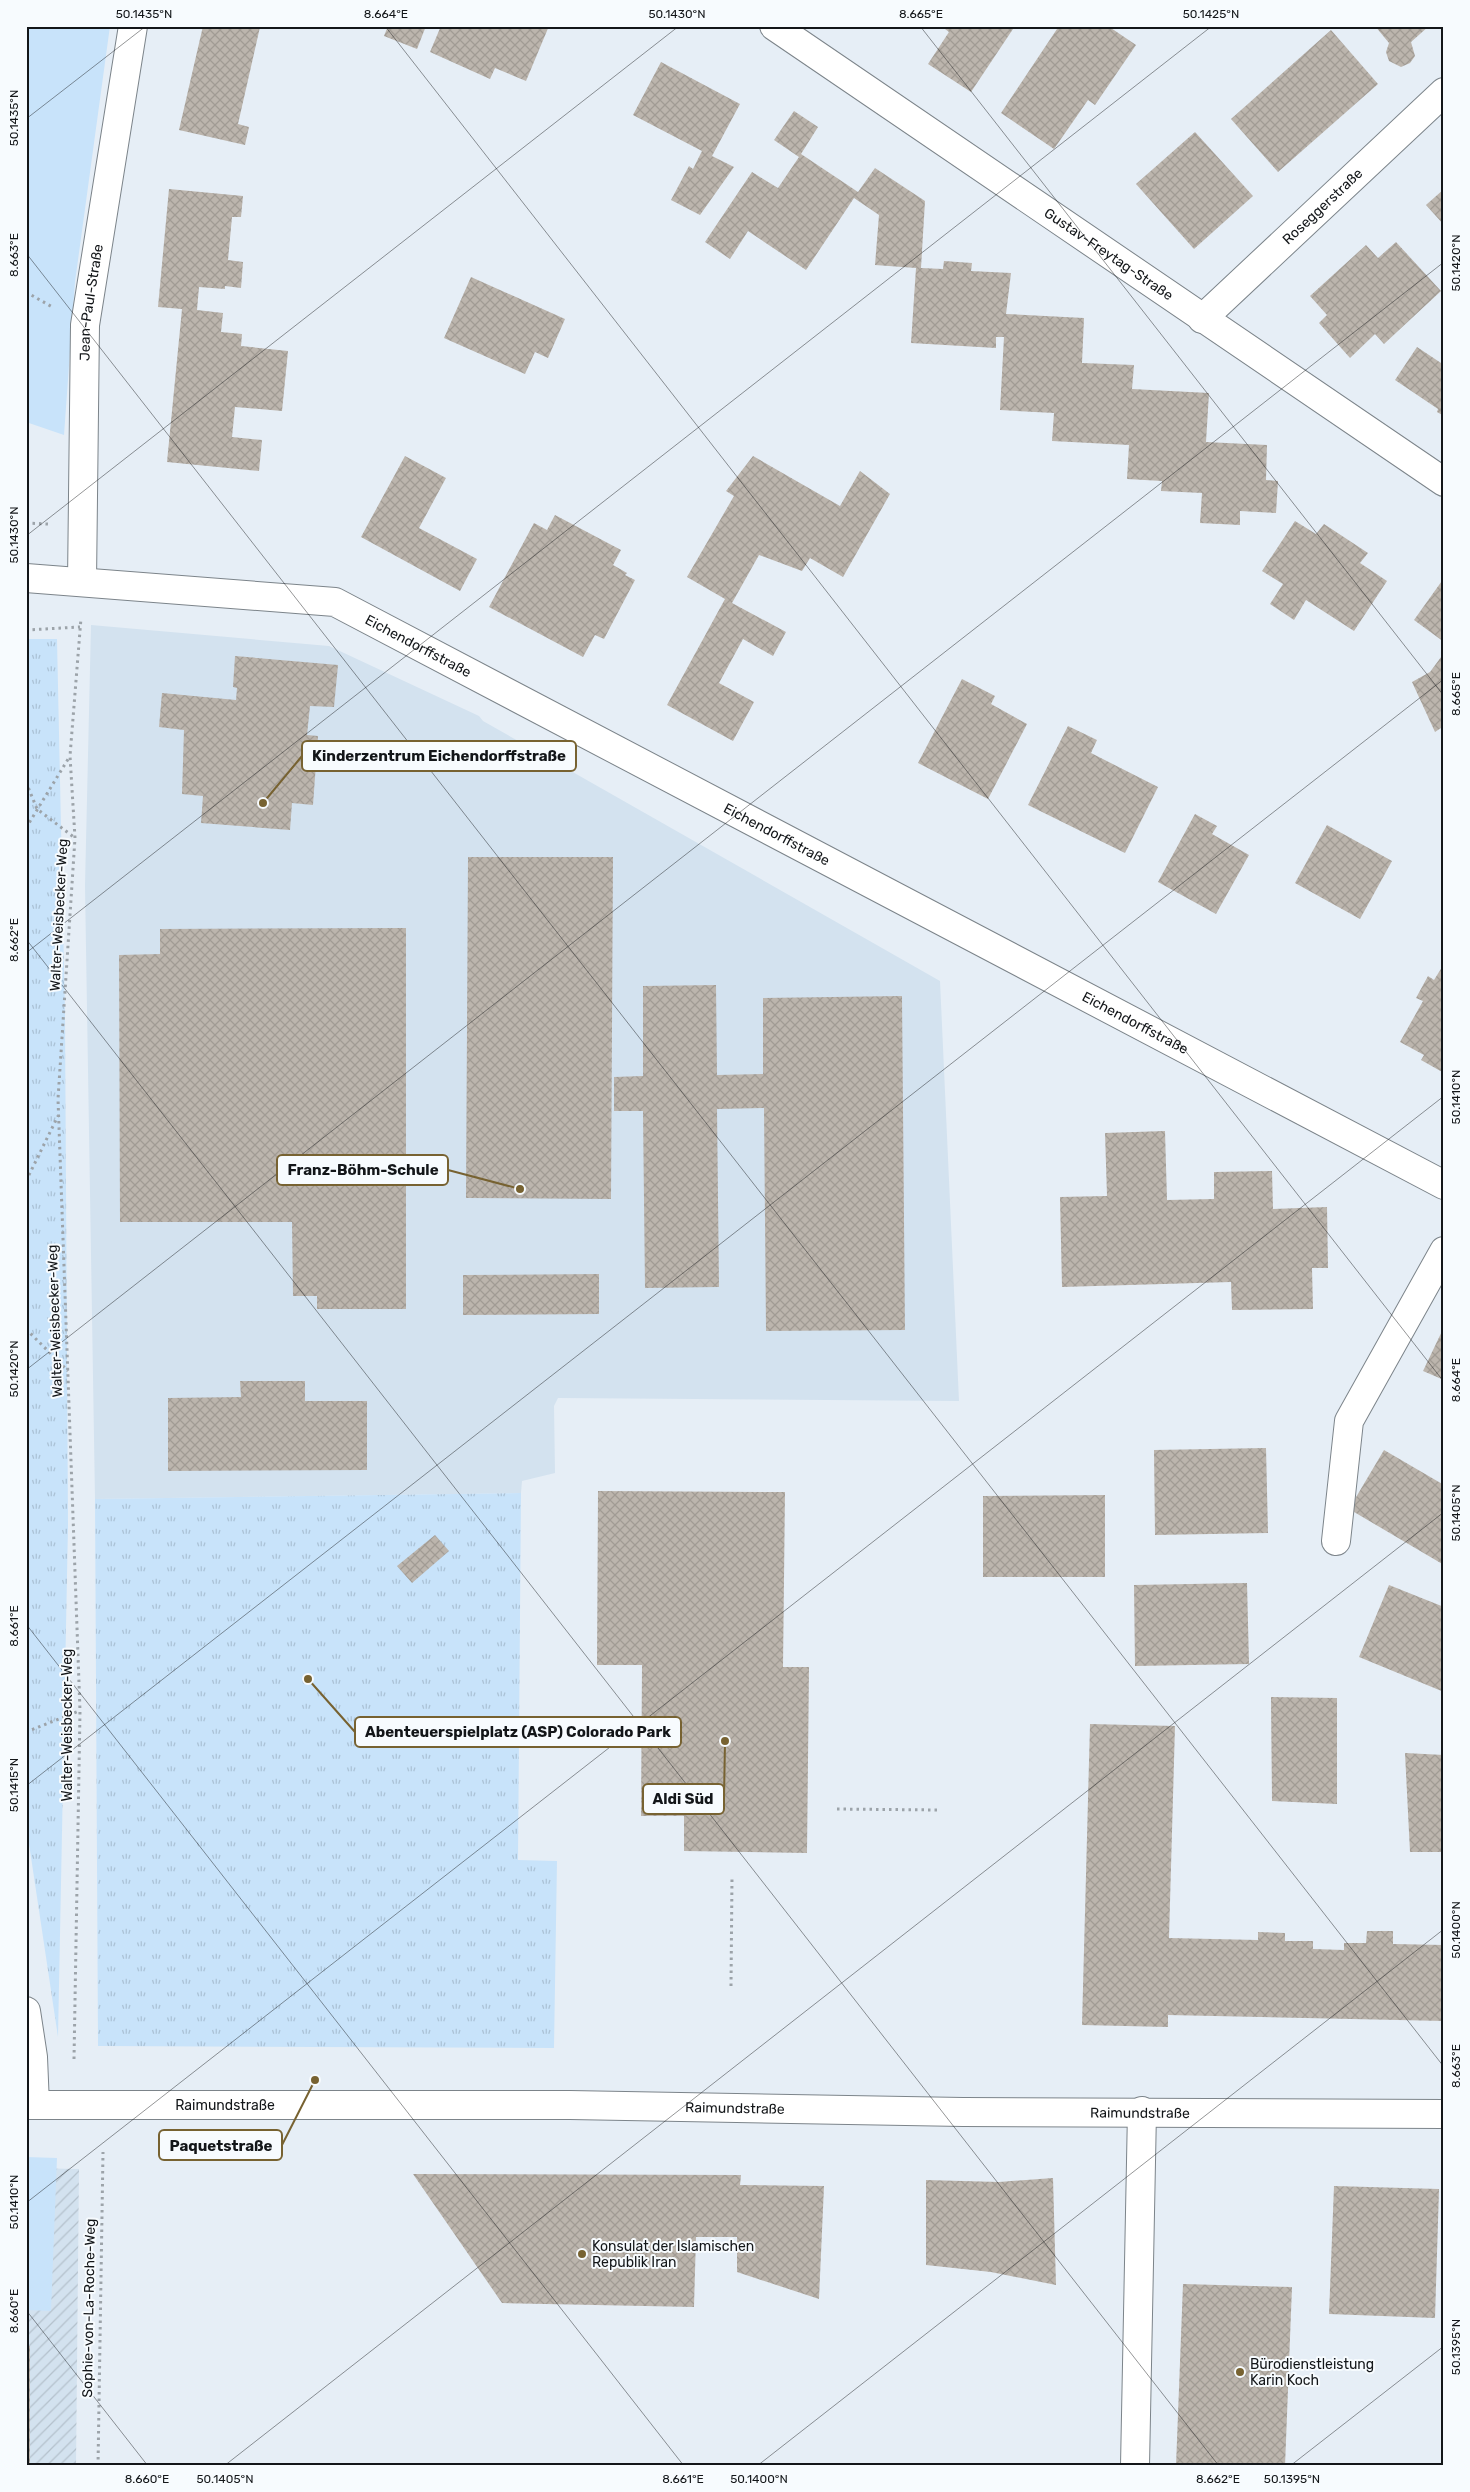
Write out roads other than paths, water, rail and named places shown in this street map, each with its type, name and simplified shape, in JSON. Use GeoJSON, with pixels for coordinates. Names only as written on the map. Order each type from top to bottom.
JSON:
{"type":"FeatureCollection","features":[{"type":"Feature","properties":{"kind":"street","name":"Jean-Paul-Straße"},"geometry":{"type":"LineString","coordinates":[[82,582],[85,325],[133,26]]}},
{"type":"Feature","properties":{"kind":"street","name":"Gustav-Freytag-Straße"},"geometry":{"type":"LineString","coordinates":[[774,26],[1444,482]]}},
{"type":"Feature","properties":{"kind":"street","name":"Roseggerstraße"},"geometry":{"type":"LineString","coordinates":[[1202,319],[1444,92]]}},
{"type":"Feature","properties":{"kind":"street","name":"Eichendorffstraße"},"geometry":{"type":"LineString","coordinates":[[26,578],[335,602],[1444,1185]]}},
{"type":"Feature","properties":{"kind":"street"},"geometry":{"type":"LineString","coordinates":[[1336,1542],[1349,1421],[1444,1251]]}},
{"type":"Feature","properties":{"kind":"street"},"geometry":{"type":"LineString","coordinates":[[26,2011],[32,2056],[31,2105]]}},
{"type":"Feature","properties":{"kind":"street","name":"Raimundstraße"},"geometry":{"type":"LineString","coordinates":[[31,2105],[541,2105],[963,2112],[1142,2111],[1444,2114]]}},
{"type":"Feature","properties":{"kind":"street"},"geometry":{"type":"LineString","coordinates":[[1135,2466],[1142,2111]]}},
{"type":"Feature","properties":{"kind":"place","name":"Kinderzentrum Eichendorffstraße"},"geometry":{"type":"Point","coordinates":[263,803]}},
{"type":"Feature","properties":{"kind":"place","name":"Franz-Böhm-Schule"},"geometry":{"type":"Point","coordinates":[520,1189]}},
{"type":"Feature","properties":{"kind":"place","name":"Abenteuerspielplatz (ASP) Colorado Park"},"geometry":{"type":"Point","coordinates":[308,1679]}},
{"type":"Feature","properties":{"kind":"place","name":"Aldi Süd"},"geometry":{"type":"Point","coordinates":[725,1741]}},
{"type":"Feature","properties":{"kind":"place","name":"Paquetstraße"},"geometry":{"type":"Point","coordinates":[315,2080]}},
{"type":"Feature","properties":{"kind":"place","name":"Konsulat der Islamischen Republik Iran"},"geometry":{"type":"Point","coordinates":[582,2254]}},
{"type":"Feature","properties":{"kind":"place","name":"Bürodienstleistung Karin Koch"},"geometry":{"type":"Point","coordinates":[1240,2372]}}]}
